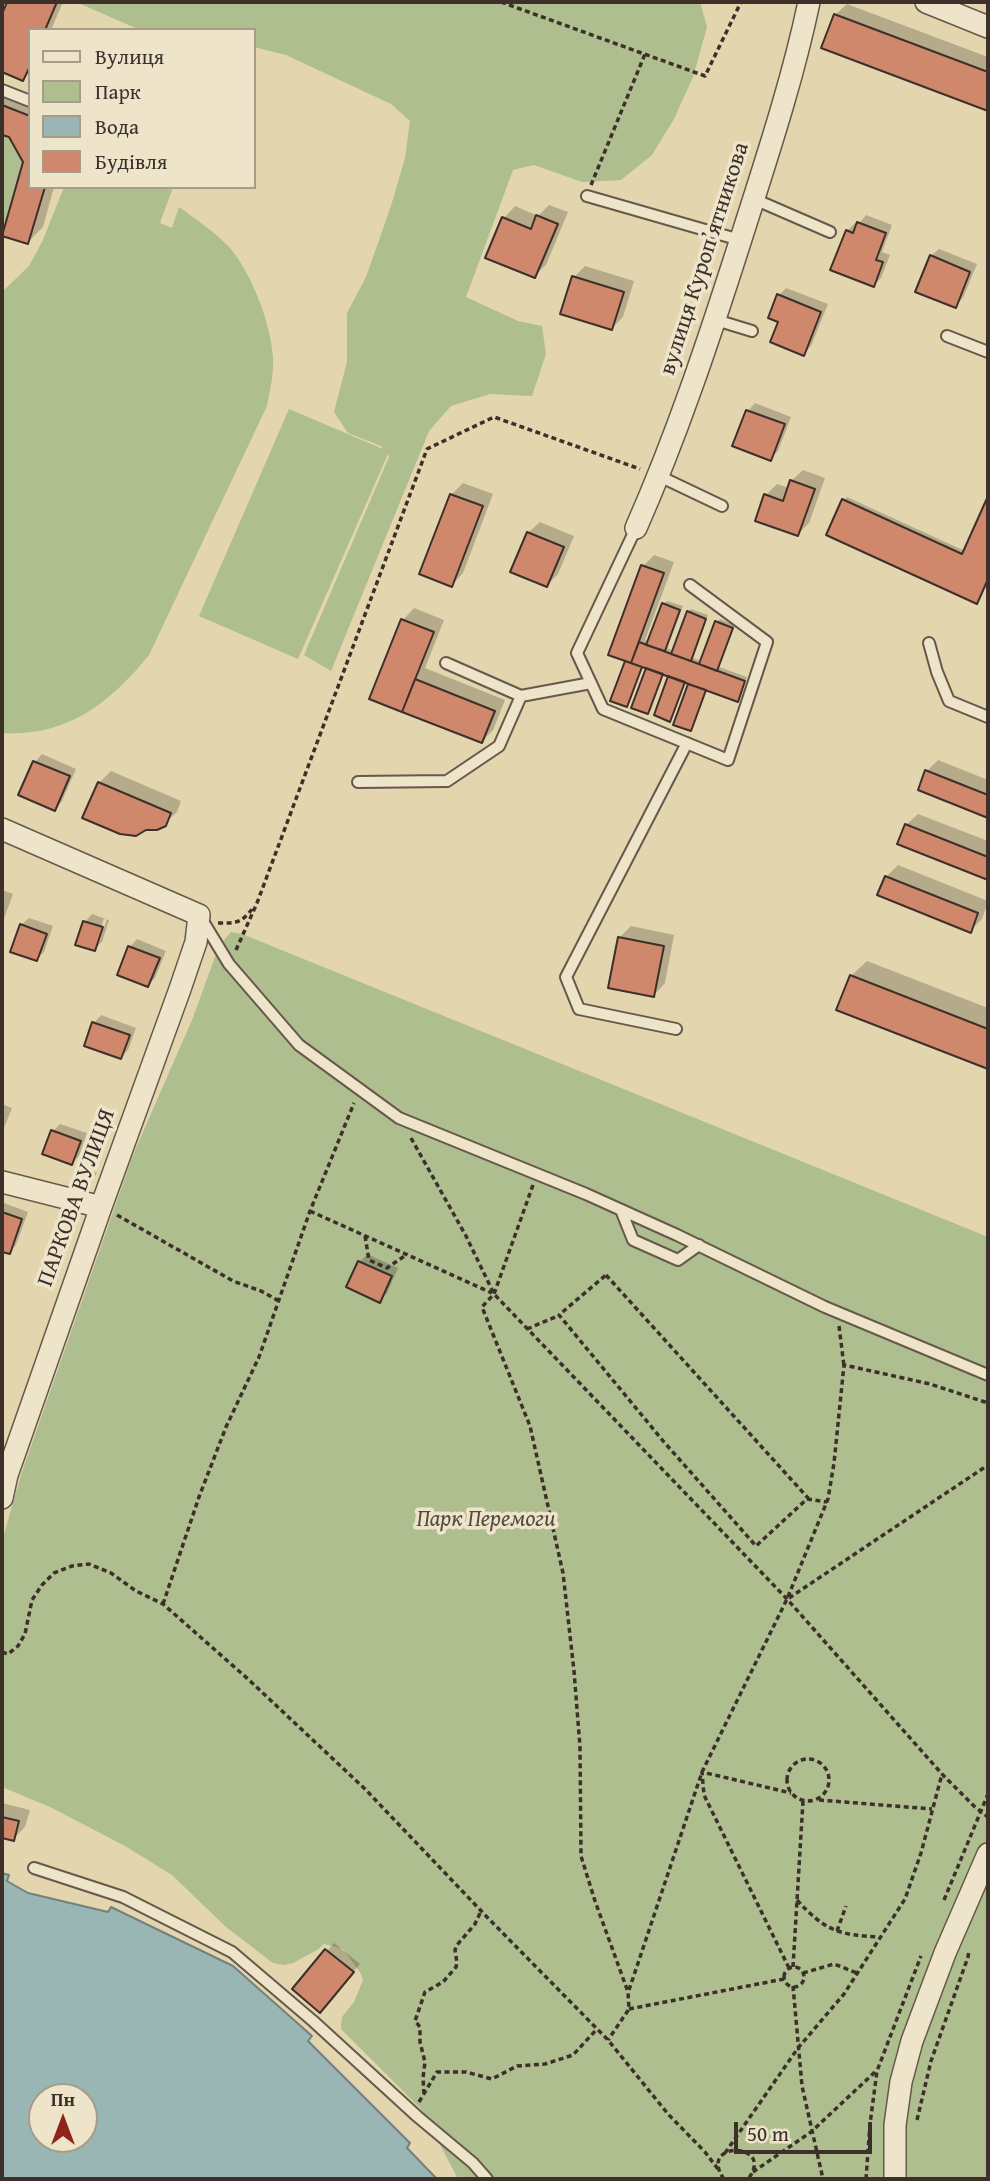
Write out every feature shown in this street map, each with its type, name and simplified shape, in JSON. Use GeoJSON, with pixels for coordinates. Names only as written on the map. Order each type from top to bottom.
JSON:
{"type":"FeatureCollection","features":[{"type":"Feature","properties":{"kind":"street","name":"вулиця Куропʼятникова"},"geometry":{"type":"LineString","coordinates":[[636,528],[659,476],[716,320],[754,200],[809,2]]}},
{"type":"Feature","properties":{"kind":"street"},"geometry":{"type":"LineString","coordinates":[[926,2],[988,27]]}},
{"type":"Feature","properties":{"kind":"street"},"geometry":{"type":"LineString","coordinates":[[2,829],[199,915]]}},
{"type":"Feature","properties":{"kind":"street","name":"ПАРКОВА ВУЛИЦЯ"},"geometry":{"type":"LineString","coordinates":[[2,1498],[5,1474],[196,942],[199,915]]}},
{"type":"Feature","properties":{"kind":"street"},"geometry":{"type":"LineString","coordinates":[[2,1182],[101,1207]]}},
{"type":"Feature","properties":{"kind":"street"},"geometry":{"type":"LineString","coordinates":[[895,2179],[895,2125],[901,2082],[912,2040],[945,1953],[988,1854]]}},
{"type":"Feature","properties":{"kind":"lane"},"geometry":{"type":"LineString","coordinates":[[2,90],[28,100]]}},
{"type":"Feature","properties":{"kind":"lane"},"geometry":{"type":"LineString","coordinates":[[587,196],[740,240]]}},
{"type":"Feature","properties":{"kind":"lane"},"geometry":{"type":"LineString","coordinates":[[754,200],[830,232]]}},
{"type":"Feature","properties":{"kind":"lane"},"geometry":{"type":"LineString","coordinates":[[716,320],[752,331]]}},
{"type":"Feature","properties":{"kind":"lane"},"geometry":{"type":"LineString","coordinates":[[947,336],[988,352]]}},
{"type":"Feature","properties":{"kind":"lane"},"geometry":{"type":"LineString","coordinates":[[659,476],[722,506]]}},
{"type":"Feature","properties":{"kind":"lane"},"geometry":{"type":"LineString","coordinates":[[636,528],[576,653],[603,709],[728,760],[767,642],[690,585]]}},
{"type":"Feature","properties":{"kind":"lane"},"geometry":{"type":"LineString","coordinates":[[929,643],[949,701],[988,717]]}},
{"type":"Feature","properties":{"kind":"lane"},"geometry":{"type":"LineString","coordinates":[[446,663],[521,696],[591,683]]}},
{"type":"Feature","properties":{"kind":"lane"},"geometry":{"type":"LineString","coordinates":[[358,782],[447,781],[499,746],[521,696]]}},
{"type":"Feature","properties":{"kind":"lane"},"geometry":{"type":"LineString","coordinates":[[676,1029],[579,1009],[566,976],[687,743]]}},
{"type":"Feature","properties":{"kind":"lane"},"geometry":{"type":"LineString","coordinates":[[199,915],[229,964],[299,1045],[399,1118],[621,1210],[837,1312],[988,1375]]}},
{"type":"Feature","properties":{"kind":"lane"},"geometry":{"type":"LineString","coordinates":[[621,1210],[633,1240],[678,1260],[699,1245]]}},
{"type":"Feature","properties":{"kind":"lane"},"geometry":{"type":"LineString","coordinates":[[34,1868],[123,1897],[232,1952],[313,2021],[487,2179]]}},
{"type":"Feature","properties":{"kind":"path"},"geometry":{"type":"LineString","coordinates":[[501,2],[705,76],[741,2]]}},
{"type":"Feature","properties":{"kind":"path"},"geometry":{"type":"LineString","coordinates":[[587,196],[645,54]]}},
{"type":"Feature","properties":{"kind":"path"},"geometry":{"type":"LineString","coordinates":[[229,964],[257,903],[427,449],[494,417],[659,476]]}},
{"type":"Feature","properties":{"kind":"path"},"geometry":{"type":"LineString","coordinates":[[199,915],[218,923],[234,923],[243,921],[257,903]]}},
{"type":"Feature","properties":{"kind":"path"},"geometry":{"type":"LineString","coordinates":[[163,1604],[226,1427],[259,1357],[310,1211],[360,1089]]}},
{"type":"Feature","properties":{"kind":"path"},"geometry":{"type":"LineString","coordinates":[[399,1118],[466,1236],[494,1294],[787,1599],[942,1774],[988,1817]]}},
{"type":"Feature","properties":{"kind":"path"},"geometry":{"type":"LineString","coordinates":[[537,1174],[494,1294],[482,1307],[530,1426],[563,1573],[575,1671],[580,1746],[581,1856],[628,1992],[629,2009],[608,2040]]}},
{"type":"Feature","properties":{"kind":"path"},"geometry":{"type":"LineString","coordinates":[[101,1207],[233,1281],[279,1301]]}},
{"type":"Feature","properties":{"kind":"path"},"geometry":{"type":"LineString","coordinates":[[310,1211],[494,1294]]}},
{"type":"Feature","properties":{"kind":"path"},"geometry":{"type":"LineString","coordinates":[[365,1236],[369,1261],[387,1268],[406,1255]]}},
{"type":"Feature","properties":{"kind":"path"},"geometry":{"type":"LineString","coordinates":[[527,1329],[560,1315],[606,1276],[807,1499]]}},
{"type":"Feature","properties":{"kind":"path"},"geometry":{"type":"LineString","coordinates":[[628,1992],[702,1772],[787,1599],[827,1502],[845,1366],[837,1312]]}},
{"type":"Feature","properties":{"kind":"path"},"geometry":{"type":"LineString","coordinates":[[560,1315],[664,1442],[757,1546],[807,1499]]}},
{"type":"Feature","properties":{"kind":"path"},"geometry":{"type":"LineString","coordinates":[[845,1366],[930,1384],[988,1403]]}},
{"type":"Feature","properties":{"kind":"path"},"geometry":{"type":"LineString","coordinates":[[787,1599],[988,1465]]}},
{"type":"Feature","properties":{"kind":"path"},"geometry":{"type":"LineString","coordinates":[[807,1499],[827,1502]]}},
{"type":"Feature","properties":{"kind":"path"},"geometry":{"type":"LineString","coordinates":[[2,1652],[8,1654],[18,1646],[25,1634],[32,1600],[42,1585],[54,1573],[72,1566],[89,1564],[111,1573],[136,1591],[163,1604],[365,1789],[608,2040],[668,2114],[705,2152],[724,2179]]}},
{"type":"Feature","properties":{"kind":"path"},"geometry":{"type":"LineString","coordinates":[[791,1793],[787,1779],[789,1773],[797,1763],[810,1759],[822,1765],[829,1776],[827,1790],[817,1799]]}},
{"type":"Feature","properties":{"kind":"path"},"geometry":{"type":"LineString","coordinates":[[702,1772],[791,1793],[803,1801],[817,1799],[932,1809]]}},
{"type":"Feature","properties":{"kind":"path"},"geometry":{"type":"LineString","coordinates":[[702,1772],[704,1795],[791,1968]]}},
{"type":"Feature","properties":{"kind":"path"},"geometry":{"type":"LineString","coordinates":[[718,2169],[721,2158],[798,2048],[844,1994],[905,1899],[922,1853],[942,1774]]}},
{"type":"Feature","properties":{"kind":"path"},"geometry":{"type":"LineString","coordinates":[[791,1968],[800,1969],[803,1973],[801,1983],[793,1986],[786,1983],[784,1974],[791,1968],[803,1801]]}},
{"type":"Feature","properties":{"kind":"path"},"geometry":{"type":"LineString","coordinates":[[797,1900],[829,1928],[848,1936],[879,1937]]}},
{"type":"Feature","properties":{"kind":"path"},"geometry":{"type":"LineString","coordinates":[[836,1931],[846,1906]]}},
{"type":"Feature","properties":{"kind":"path"},"geometry":{"type":"LineString","coordinates":[[424,2094],[425,2062],[420,2042],[421,2027],[415,2021],[416,2014],[425,1992],[443,1982],[456,1968],[457,1945],[475,1924],[481,1911]]}},
{"type":"Feature","properties":{"kind":"path"},"geometry":{"type":"LineString","coordinates":[[916,2126],[931,2061],[968,1957],[970,1944]]}},
{"type":"Feature","properties":{"kind":"path"},"geometry":{"type":"LineString","coordinates":[[803,1973],[834,1964],[857,1973]]}},
{"type":"Feature","properties":{"kind":"path"},"geometry":{"type":"LineString","coordinates":[[629,2009],[784,1979]]}},
{"type":"Feature","properties":{"kind":"path"},"geometry":{"type":"LineString","coordinates":[[793,1986],[802,2086],[823,2179]]}},
{"type":"Feature","properties":{"kind":"path"},"geometry":{"type":"LineString","coordinates":[[412,2112],[437,2072],[466,2072],[492,2079],[517,2066],[545,2064],[573,2055],[597,2029]]}},
{"type":"Feature","properties":{"kind":"path"},"geometry":{"type":"LineString","coordinates":[[748,2179],[753,2172],[811,2132],[877,2071]]}},
{"type":"Feature","properties":{"kind":"path"},"geometry":{"type":"LineString","coordinates":[[725,2153],[735,2149],[746,2152],[753,2160],[753,2172]]}},
{"type":"Feature","properties":{"kind":"green space"},"geometry":{"type":"Polygon","coordinates":[[[76,2],[700,2],[707,27],[693,77],[674,119],[652,155],[621,180],[582,182],[534,165],[513,170],[466,297],[518,321],[542,326],[546,354],[532,396],[490,394],[451,406],[429,431],[331,671],[304,655],[388,454],[298,659],[199,616],[289,409],[383,449],[348,433],[334,412],[347,362],[347,313],[366,277],[391,206],[405,158],[410,121],[391,104],[286,55],[256,48],[256,28],[135,28],[76,2]]]}},
{"type":"Feature","properties":{"kind":"green space"},"geometry":{"type":"Polygon","coordinates":[[[2,135],[9,137],[23,162],[2,236],[2,135]]]}},
{"type":"Feature","properties":{"kind":"green space"},"geometry":{"type":"Polygon","coordinates":[[[63,189],[172,189],[160,223],[172,228],[179,207],[206,226],[230,248],[253,285],[269,330],[273,358],[272,376],[267,406],[149,655],[119,688],[85,714],[47,729],[2,733],[2,292],[29,266],[43,240],[63,189]]]}},
{"type":"Feature","properties":{"kind":"green space","name":"Парк Перемоги"},"geometry":{"type":"Polygon","coordinates":[[[231,932],[242,934],[988,1237],[988,2179],[458,2179],[422,2110],[341,2029],[342,2017],[354,2002],[363,1980],[343,1949],[324,1944],[293,1963],[273,1963],[226,1927],[172,1875],[125,1846],[50,1807],[2,1787],[2,1541],[22,1472],[133,1155],[192,1020],[219,946],[231,932]]]}},
{"type":"Feature","properties":{"kind":"water"},"geometry":{"type":"Polygon","coordinates":[[[2,1873],[9,1875],[7,1881],[28,1893],[108,1912],[111,1907],[233,1966],[312,2036],[308,2041],[410,2143],[407,2148],[437,2179],[2,2179],[2,1873]]]}},
{"type":"Feature","properties":{"kind":"building"},"geometry":{"type":"Polygon","coordinates":[[[7,2],[57,2],[46,28],[28,28],[28,70],[23,81],[2,72],[2,14],[7,2]]]}},
{"type":"Feature","properties":{"kind":"building"},"geometry":{"type":"Polygon","coordinates":[[[834,14],[988,72],[988,111],[821,48],[834,14]]]}},
{"type":"Feature","properties":{"kind":"building"},"geometry":{"type":"Polygon","coordinates":[[[2,105],[28,115],[28,189],[44,189],[28,244],[2,236],[23,162],[9,137],[2,135],[2,105]]]}},
{"type":"Feature","properties":{"kind":"building"},"geometry":{"type":"Polygon","coordinates":[[[536,215],[558,224],[535,278],[485,258],[502,217],[531,229],[536,215]]]}},
{"type":"Feature","properties":{"kind":"building"},"geometry":{"type":"Polygon","coordinates":[[[857,222],[886,233],[876,260],[883,262],[874,287],[830,270],[846,230],[853,233],[857,222]]]}},
{"type":"Feature","properties":{"kind":"building"},"geometry":{"type":"Polygon","coordinates":[[[930,255],[970,272],[956,308],[915,292],[930,255]]]}},
{"type":"Feature","properties":{"kind":"building"},"geometry":{"type":"Polygon","coordinates":[[[572,276],[624,292],[612,330],[560,314],[572,276]]]}},
{"type":"Feature","properties":{"kind":"building"},"geometry":{"type":"Polygon","coordinates":[[[777,294],[821,312],[804,356],[770,342],[778,322],[768,318],[777,294]]]}},
{"type":"Feature","properties":{"kind":"building"},"geometry":{"type":"Polygon","coordinates":[[[746,410],[785,424],[771,461],[732,446],[746,410]]]}},
{"type":"Feature","properties":{"kind":"building"},"geometry":{"type":"Polygon","coordinates":[[[790,480],[815,489],[798,536],[755,521],[764,494],[783,501],[790,480]]]}},
{"type":"Feature","properties":{"kind":"building"},"geometry":{"type":"Polygon","coordinates":[[[450,494],[483,506],[452,587],[419,574],[450,494]]]}},
{"type":"Feature","properties":{"kind":"building"},"geometry":{"type":"Polygon","coordinates":[[[988,496],[988,579],[977,604],[826,535],[842,499],[962,554],[988,496]]]}},
{"type":"Feature","properties":{"kind":"building"},"geometry":{"type":"Polygon","coordinates":[[[527,532],[564,547],[547,587],[510,572],[527,532]]]}},
{"type":"Feature","properties":{"kind":"building"},"geometry":{"type":"Polygon","coordinates":[[[641,565],[664,573],[631,663],[608,655],[641,565]]]}},
{"type":"Feature","properties":{"kind":"building"},"geometry":{"type":"Polygon","coordinates":[[[662,603],[680,610],[665,651],[646,645],[662,603]]]}},
{"type":"Feature","properties":{"kind":"building"},"geometry":{"type":"Polygon","coordinates":[[[687,611],[706,619],[691,661],[671,654],[687,611]]]}},
{"type":"Feature","properties":{"kind":"building"},"geometry":{"type":"Polygon","coordinates":[[[401,619],[434,632],[402,712],[369,699],[401,619]]]}},
{"type":"Feature","properties":{"kind":"building"},"geometry":{"type":"Polygon","coordinates":[[[715,621],[733,628],[717,671],[699,664],[715,621]]]}},
{"type":"Feature","properties":{"kind":"building"},"geometry":{"type":"Polygon","coordinates":[[[639,642],[745,681],[738,702],[631,663],[639,642]]]}},
{"type":"Feature","properties":{"kind":"building"},"geometry":{"type":"Polygon","coordinates":[[[625,661],[642,667],[627,707],[610,701],[625,661]]]}},
{"type":"Feature","properties":{"kind":"building"},"geometry":{"type":"Polygon","coordinates":[[[646,668],[663,674],[648,714],[631,708],[646,668]]]}},
{"type":"Feature","properties":{"kind":"building"},"geometry":{"type":"Polygon","coordinates":[[[668,676],[685,682],[670,722],[654,715],[668,676]]]}},
{"type":"Feature","properties":{"kind":"building"},"geometry":{"type":"Polygon","coordinates":[[[415,679],[495,711],[482,743],[402,712],[415,679]]]}},
{"type":"Feature","properties":{"kind":"building"},"geometry":{"type":"Polygon","coordinates":[[[688,684],[706,690],[691,731],[673,725],[688,684]]]}},
{"type":"Feature","properties":{"kind":"building"},"geometry":{"type":"Polygon","coordinates":[[[33,761],[70,776],[55,811],[18,795],[33,761]]]}},
{"type":"Feature","properties":{"kind":"building"},"geometry":{"type":"Polygon","coordinates":[[[925,770],[988,795],[988,818],[918,790],[925,770]]]}},
{"type":"Feature","properties":{"kind":"building"},"geometry":{"type":"Polygon","coordinates":[[[98,782],[171,813],[166,826],[157,830],[146,830],[136,836],[120,834],[82,818],[98,782]]]}},
{"type":"Feature","properties":{"kind":"building"},"geometry":{"type":"Polygon","coordinates":[[[905,824],[988,857],[988,880],[897,844],[905,824]]]}},
{"type":"Feature","properties":{"kind":"building"},"geometry":{"type":"Polygon","coordinates":[[[885,876],[978,913],[971,933],[877,895],[885,876]]]}},
{"type":"Feature","properties":{"kind":"building"},"geometry":{"type":"Polygon","coordinates":[[[83,921],[103,927],[95,951],[75,945],[83,921]]]}},
{"type":"Feature","properties":{"kind":"building"},"geometry":{"type":"Polygon","coordinates":[[[20,924],[47,934],[37,961],[10,952],[20,924]]]}},
{"type":"Feature","properties":{"kind":"building"},"geometry":{"type":"Polygon","coordinates":[[[618,937],[664,946],[654,997],[608,988],[618,937]]]}},
{"type":"Feature","properties":{"kind":"building"},"geometry":{"type":"Polygon","coordinates":[[[128,946],[160,958],[148,987],[117,975],[128,946]]]}},
{"type":"Feature","properties":{"kind":"building"},"geometry":{"type":"Polygon","coordinates":[[[850,975],[988,1029],[988,1069],[836,1010],[850,975]]]}},
{"type":"Feature","properties":{"kind":"building"},"geometry":{"type":"Polygon","coordinates":[[[92,1022],[130,1035],[121,1059],[84,1046],[92,1022]]]}},
{"type":"Feature","properties":{"kind":"building"},"geometry":{"type":"Polygon","coordinates":[[[51,1130],[81,1141],[72,1165],[42,1154],[51,1130]]]}},
{"type":"Feature","properties":{"kind":"building"},"geometry":{"type":"Polygon","coordinates":[[[2,1212],[22,1219],[10,1254],[2,1252],[2,1212]]]}},
{"type":"Feature","properties":{"kind":"building"},"geometry":{"type":"Polygon","coordinates":[[[358,1261],[392,1276],[380,1303],[346,1287],[358,1261]]]}},
{"type":"Feature","properties":{"kind":"building"},"geometry":{"type":"Polygon","coordinates":[[[2,1817],[19,1821],[14,1841],[2,1838],[2,1817]]]}},
{"type":"Feature","properties":{"kind":"building"},"geometry":{"type":"Polygon","coordinates":[[[325,1949],[354,1972],[320,2013],[292,1989],[325,1949]]]}}]}
